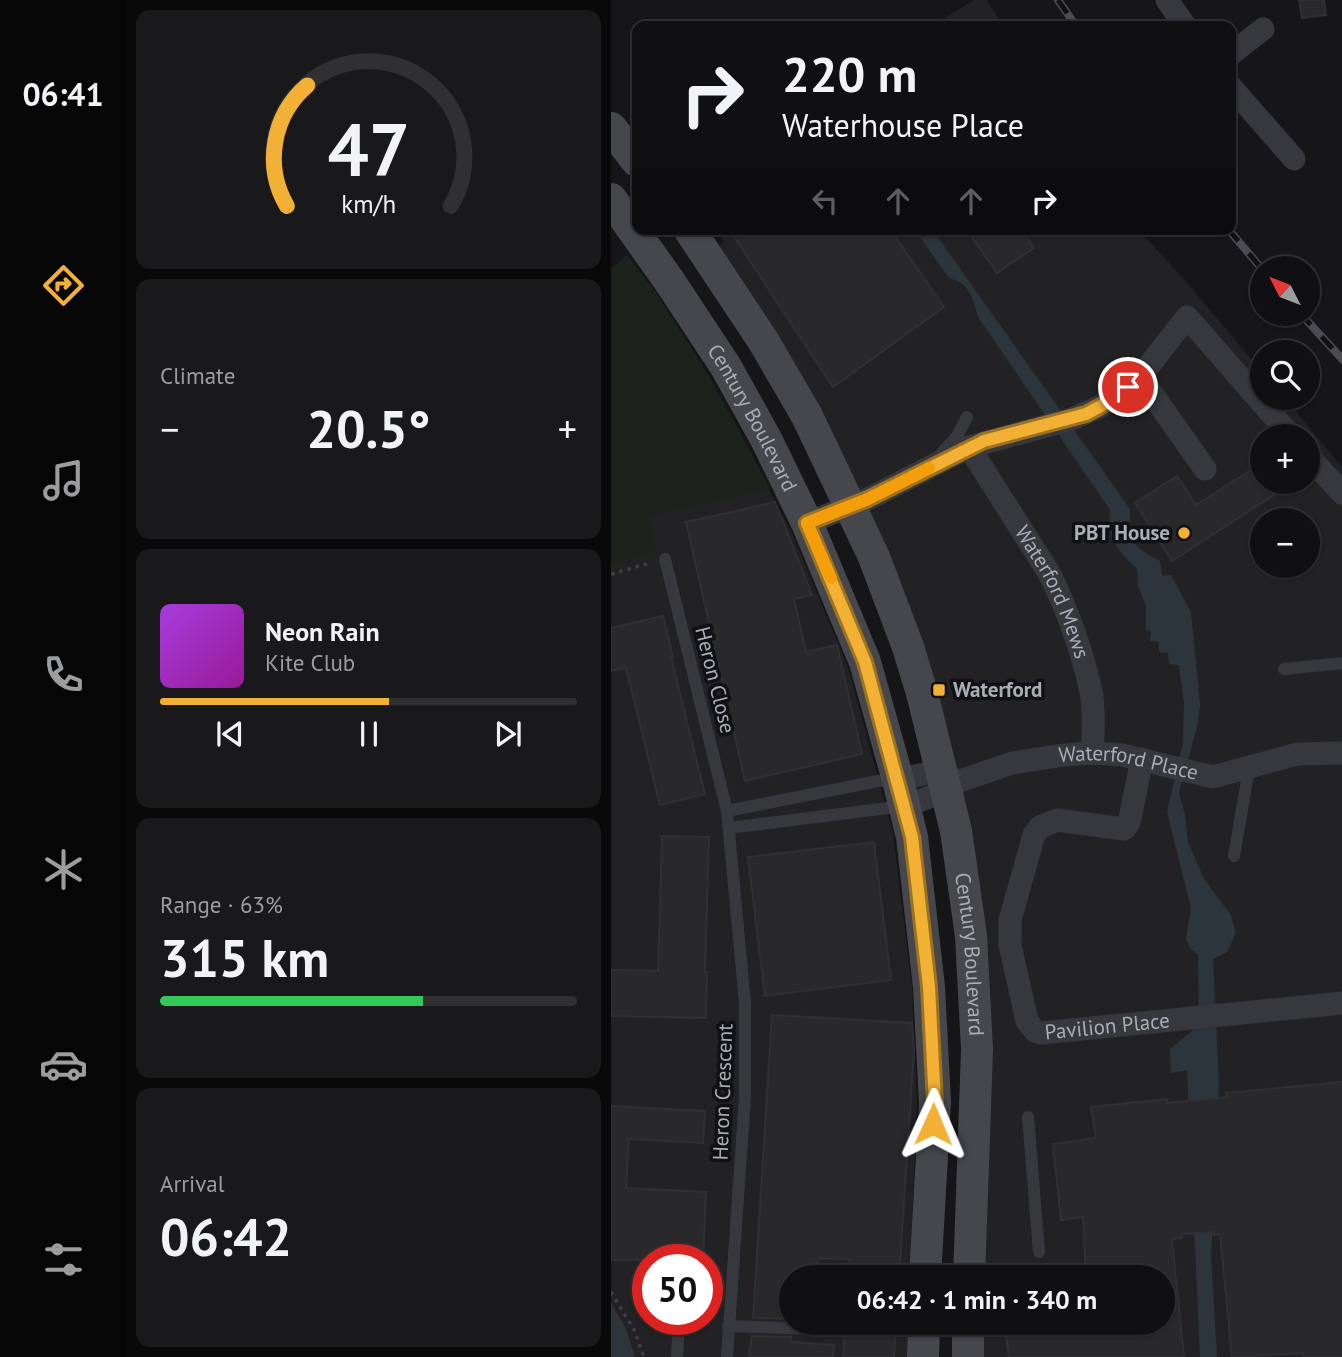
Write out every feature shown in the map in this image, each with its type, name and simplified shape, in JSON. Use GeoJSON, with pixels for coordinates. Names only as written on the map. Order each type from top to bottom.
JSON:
{"type":"FeatureCollection","features":[{"type":"Feature","properties":{"kind":"main road"},"geometry":{"type":"LineString","coordinates":[[611,128],[632,155]]}},
{"type":"Feature","properties":{"kind":"main road","name":"Century Boulevard"},"geometry":{"type":"LineString","coordinates":[[611,199],[632,228]]}},
{"type":"Feature","properties":{"kind":"main road","name":"Century Boulevard"},"geometry":{"type":"LineString","coordinates":[[637,235],[726,366],[766,439],[807,523],[865,662],[912,837],[929,987],[935,1103],[926,1265]]}},
{"type":"Feature","properties":{"kind":"main road","name":"Century Boulevard"},"geometry":{"type":"LineString","coordinates":[[693,235],[764,342],[807,416],[851,505],[874,556],[908,648],[948,781],[971,936],[977,1049],[969,1265]]}},
{"type":"Feature","properties":{"kind":"main road"},"geometry":{"type":"LineString","coordinates":[[923,1357],[924,1335]]}},
{"type":"Feature","properties":{"kind":"main road"},"geometry":{"type":"LineString","coordinates":[[967,1357],[968,1335]]}},
{"type":"Feature","properties":{"kind":"street"},"geometry":{"type":"LineString","coordinates":[[1167,0],[1182,21]]}},
{"type":"Feature","properties":{"kind":"street"},"geometry":{"type":"LineString","coordinates":[[1236,50],[1263,29]]}},
{"type":"Feature","properties":{"kind":"street"},"geometry":{"type":"LineString","coordinates":[[1236,93],[1294,159]]}},
{"type":"Feature","properties":{"kind":"street"},"geometry":{"type":"LineString","coordinates":[[807,523],[851,505],[969,447],[1072,419],[1101,406],[1140,377],[1187,317],[1281,424]]}},
{"type":"Feature","properties":{"kind":"street"},"geometry":{"type":"LineString","coordinates":[[1140,377],[1205,469]]}},
{"type":"Feature","properties":{"kind":"street","name":"Waterford Mews"},"geometry":{"type":"LineString","coordinates":[[969,447],[1060,595],[1091,691],[1094,712],[1092,752]]}},
{"type":"Feature","properties":{"kind":"street"},"geometry":{"type":"LineString","coordinates":[[1320,469],[1342,494]]}},
{"type":"Feature","properties":{"kind":"street","name":"Waterford Place"},"geometry":{"type":"LineString","coordinates":[[901,793],[1012,764],[1092,752],[1142,759],[1213,777],[1297,754],[1342,753]]}},
{"type":"Feature","properties":{"kind":"street","name":"Pavilion Place"},"geometry":{"type":"LineString","coordinates":[[1142,759],[1129,823],[1124,829],[1057,820],[1040,827],[1034,835],[1010,920],[1010,945],[1027,1021],[1035,1031],[1041,1033],[1342,1003]]}},
{"type":"Feature","properties":{"kind":"lane"},"geometry":{"type":"LineString","coordinates":[[921,471],[957,436],[967,417]]}},
{"type":"Feature","properties":{"kind":"lane","name":"Heron Close"},"geometry":{"type":"LineString","coordinates":[[665,559],[727,811]]}},
{"type":"Feature","properties":{"kind":"lane"},"geometry":{"type":"LineString","coordinates":[[1284,670],[1342,663]]}},
{"type":"Feature","properties":{"kind":"lane"},"geometry":{"type":"LineString","coordinates":[[1234,856],[1249,768]]}},
{"type":"Feature","properties":{"kind":"lane"},"geometry":{"type":"LineString","coordinates":[[727,811],[878,781],[901,793]]}},
{"type":"Feature","properties":{"kind":"lane"},"geometry":{"type":"LineString","coordinates":[[729,828],[901,793]]}},
{"type":"Feature","properties":{"kind":"lane","name":"Heron Crescent"},"geometry":{"type":"LineString","coordinates":[[727,811],[745,1003],[745,1097],[727,1357]]}},
{"type":"Feature","properties":{"kind":"lane"},"geometry":{"type":"LineString","coordinates":[[1028,1117],[1039,1252]]}},
{"type":"Feature","properties":{"kind":"lane"},"geometry":{"type":"LineString","coordinates":[[728,1326],[779,1328]]}},
{"type":"Feature","properties":{"kind":"lane"},"geometry":{"type":"LineString","coordinates":[[677,1357],[678,1337]]}},
{"type":"Feature","properties":{"kind":"path"},"geometry":{"type":"LineString","coordinates":[[611,574],[665,559]]}},
{"type":"Feature","properties":{"kind":"path"},"geometry":{"type":"LineString","coordinates":[[611,1292],[634,1330],[644,1357]]}},
{"type":"Feature","properties":{"kind":"shaded area"},"geometry":{"type":"Polygon","coordinates":[[[974,0],[986,0],[1001,21],[940,21],[974,0]]]}},
{"type":"Feature","properties":{"kind":"shaded area"},"geometry":{"type":"Polygon","coordinates":[[[719,235],[1143,235],[1250,358],[1250,410],[1295,410],[1306,424],[1250,424],[1250,494],[1320,494],[1320,440],[1342,467],[1342,1357],[979,1357],[979,1335],[1175,1335],[1175,1265],[979,1265],[984,1050],[929,692],[713,250],[724,242],[719,235]]]}},
{"type":"Feature","properties":{"kind":"shaded area"},"geometry":{"type":"Polygon","coordinates":[[[918,235],[936,235],[1130,509],[1134,541],[1143,551],[1160,561],[1162,576],[1171,575],[1191,612],[1200,704],[1197,727],[1179,793],[1188,842],[1204,879],[1231,915],[1236,933],[1227,952],[1213,959],[1219,1084],[1211,1256],[1217,1357],[1200,1357],[1187,1070],[1171,1073],[1170,1049],[1199,1025],[1198,955],[1186,940],[1191,908],[1167,812],[1183,742],[1184,703],[1179,665],[1169,664],[1168,653],[1159,652],[1159,642],[1150,641],[1151,631],[1146,630],[1146,606],[1138,586],[1137,569],[1115,543],[1110,528],[1110,510],[978,317],[966,288],[950,279],[918,235]]]}},
{"type":"Feature","properties":{"kind":"shaded area"},"geometry":{"type":"Polygon","coordinates":[[[627,255],[656,293],[710,378],[791,531],[848,667],[893,833],[912,988],[917,1104],[910,1265],[779,1265],[779,1335],[908,1335],[907,1357],[635,1357],[626,1328],[611,1303],[611,269],[627,255]]]}},
{"type":"Feature","properties":{"kind":"shaded area"},"geometry":{"type":"Polygon","coordinates":[[[627,255],[704,369],[770,489],[650,516],[657,551],[611,564],[611,269],[627,255]]]}},
{"type":"Feature","properties":{"kind":"shaded area"},"geometry":{"type":"Polygon","coordinates":[[[611,1303],[626,1328],[635,1357],[611,1357],[611,1303]]]}},
{"type":"Feature","properties":{"kind":"building"},"geometry":{"type":"Polygon","coordinates":[[[1299,0],[1324,0],[1326,15],[1302,18],[1299,0]]]}},
{"type":"Feature","properties":{"kind":"building"},"geometry":{"type":"Polygon","coordinates":[[[733,235],[894,235],[944,307],[833,387],[733,235]]]}},
{"type":"Feature","properties":{"kind":"building"},"geometry":{"type":"Polygon","coordinates":[[[970,235],[1025,235],[1034,248],[997,273],[970,235]]]}},
{"type":"Feature","properties":{"kind":"building","name":"PBT House"},"geometry":{"type":"Polygon","coordinates":[[[1250,471],[1250,494],[1275,494],[1172,561],[1135,503],[1177,476],[1196,505],[1250,471]]]}},
{"type":"Feature","properties":{"kind":"building"},"geometry":{"type":"Polygon","coordinates":[[[775,502],[812,595],[794,599],[806,652],[837,645],[862,754],[745,781],[686,522],[775,502]]]}},
{"type":"Feature","properties":{"kind":"building"},"geometry":{"type":"Polygon","coordinates":[[[663,616],[705,794],[660,805],[626,668],[611,671],[611,628],[663,616]]]}},
{"type":"Feature","properties":{"kind":"building"},"geometry":{"type":"Polygon","coordinates":[[[662,836],[709,837],[706,1018],[611,1016],[611,970],[658,971],[662,836]]]}},
{"type":"Feature","properties":{"kind":"building"},"geometry":{"type":"Polygon","coordinates":[[[874,842],[891,980],[765,996],[748,857],[874,842]]]}},
{"type":"Feature","properties":{"kind":"building"},"geometry":{"type":"Polygon","coordinates":[[[772,1015],[912,1023],[914,1050],[900,1265],[849,1265],[849,1259],[818,1258],[818,1265],[779,1265],[779,1319],[753,1318],[772,1015]]]}},
{"type":"Feature","properties":{"kind":"building"},"geometry":{"type":"Polygon","coordinates":[[[1343,1082],[1343,1357],[1303,1357],[1303,1353],[1232,1357],[1220,1234],[1182,1234],[1182,1238],[1172,1239],[1175,1265],[1085,1265],[1083,1217],[1061,1220],[1053,1144],[1096,1138],[1091,1107],[1167,1099],[1167,1103],[1227,1097],[1226,1093],[1343,1082]]]}},
{"type":"Feature","properties":{"kind":"building"},"geometry":{"type":"Polygon","coordinates":[[[611,1106],[705,1111],[703,1143],[629,1139],[626,1188],[706,1192],[704,1244],[632,1244],[632,1260],[611,1260],[611,1106]]]}},
{"type":"Feature","properties":{"kind":"building"},"geometry":{"type":"Polygon","coordinates":[[[1175,1268],[1184,1357],[1009,1357],[1006,1335],[1175,1335],[1175,1268]]]}},
{"type":"Feature","properties":{"kind":"building"},"geometry":{"type":"Polygon","coordinates":[[[844,1335],[895,1335],[894,1357],[843,1357],[844,1335]]]}},
{"type":"Feature","properties":{"kind":"building"},"geometry":{"type":"Polygon","coordinates":[[[752,1336],[791,1337],[791,1342],[834,1345],[833,1357],[749,1357],[752,1336]]]}},
{"type":"Feature","properties":{"kind":"railway"},"geometry":{"type":"LineString","coordinates":[[1058,0],[1073,21]]}},
{"type":"Feature","properties":{"kind":"railway"},"geometry":{"type":"LineString","coordinates":[[1233,235],[1251,256]]}},
{"type":"Feature","properties":{"kind":"railway"},"geometry":{"type":"LineString","coordinates":[[1312,326],[1343,360]]}},
{"type":"Feature","properties":{"kind":"slow traffic"},"geometry":{"type":"LineString","coordinates":[[831,578],[807,523],[868,499],[929,468]]}},
{"type":"Feature","properties":{"kind":"place","name":"PBT House"},"geometry":{"type":"Point","coordinates":[1184,533]}},
{"type":"Feature","properties":{"kind":"place","name":"Waterford"},"geometry":{"type":"Point","coordinates":[939,690]}},
{"type":"Feature","properties":{"kind":"route"},"geometry":{"type":"LineString","coordinates":[[933,1124],[935,1103],[929,987],[912,837],[865,662],[807,523],[868,499],[984,441],[1086,414],[1128,387]]}}]}
